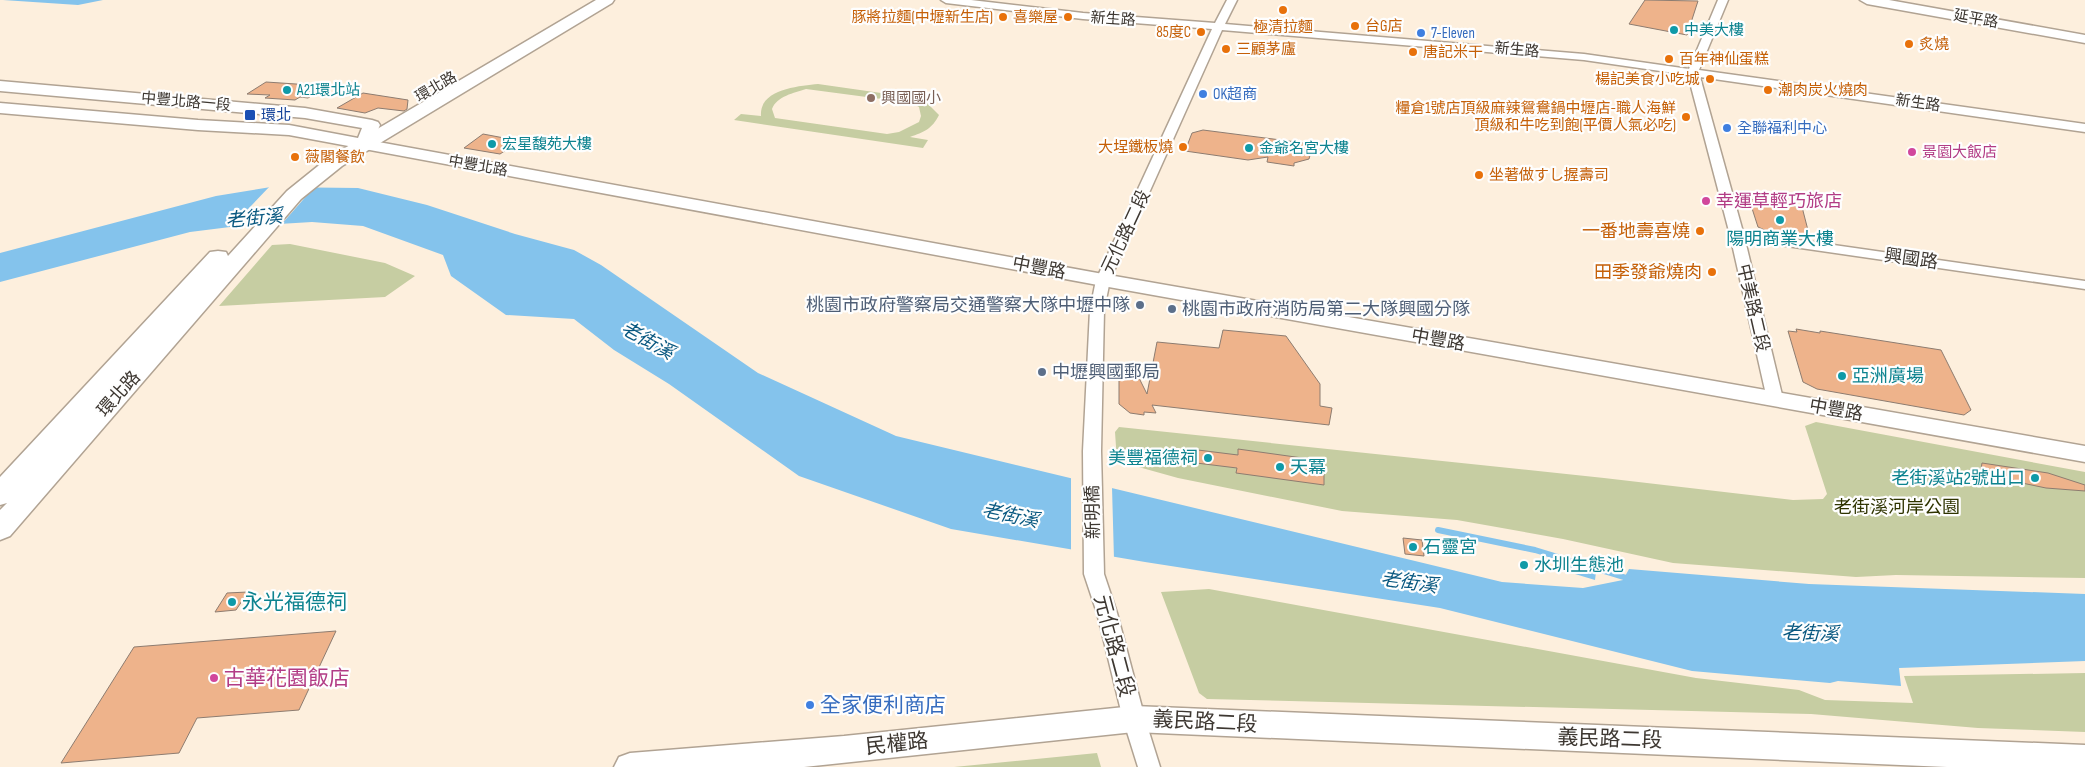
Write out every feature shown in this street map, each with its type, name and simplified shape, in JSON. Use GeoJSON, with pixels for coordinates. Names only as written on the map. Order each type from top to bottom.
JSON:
{"type":"FeatureCollection","features":[{"type":"Feature","properties":{"kind":"main road","name":"環北路"},"geometry":{"type":"LineString","coordinates":[[0,529],[294,195],[334,162],[372,125],[586,0]]}},
{"type":"Feature","properties":{"kind":"main road","name":"環北路"},"geometry":{"type":"LineString","coordinates":[[0,495],[290,180],[310,164],[354,143],[607,0]]}},
{"type":"Feature","properties":{"kind":"main road","name":"延平路"},"geometry":{"type":"LineString","coordinates":[[1867,0],[2085,39]]}},
{"type":"Feature","properties":{"kind":"main road","name":"中豐北路一段"},"geometry":{"type":"LineString","coordinates":[[0,86],[305,113],[372,125]]}},
{"type":"Feature","properties":{"kind":"main road","name":"中豐北路一段"},"geometry":{"type":"LineString","coordinates":[[0,108],[289,130],[354,143]]}},
{"type":"Feature","properties":{"kind":"main road","name":"中豐北路"},"geometry":{"type":"LineString","coordinates":[[354,143],[614,191]]}},
{"type":"Feature","properties":{"kind":"main road","name":"中豐路"},"geometry":{"type":"LineString","coordinates":[[614,191],[1103,280],[2085,454]]}},
{"type":"Feature","properties":{"kind":"main road","name":"義民路二段"},"geometry":{"type":"LineString","coordinates":[[1134,719],[2085,759]]}},
{"type":"Feature","properties":{"kind":"main road","name":"民權路"},"geometry":{"type":"LineString","coordinates":[[630,767],[844,750],[1134,719]]}},
{"type":"Feature","properties":{"kind":"street","name":"新生路"},"geometry":{"type":"LineString","coordinates":[[946,0],[1083,16],[1540,52],[2085,128]]}},
{"type":"Feature","properties":{"kind":"street","name":"元化路二段"},"geometry":{"type":"LineString","coordinates":[[1092,451],[1097,310],[1103,280],[1232,0]]}},
{"type":"Feature","properties":{"kind":"street"},"geometry":{"type":"LineString","coordinates":[[1693,72],[1724,0]]}},
{"type":"Feature","properties":{"kind":"street","name":"中美路二段"},"geometry":{"type":"LineString","coordinates":[[1693,72],[1736,235],[1775,400]]}},
{"type":"Feature","properties":{"kind":"street","name":"興國路"},"geometry":{"type":"LineString","coordinates":[[1736,235],[2085,286]]}},
{"type":"Feature","properties":{"kind":"street","name":"新明橋"},"geometry":{"type":"LineString","coordinates":[[1092,451],[1094,574]]}},
{"type":"Feature","properties":{"kind":"street","name":"元化路二段"},"geometry":{"type":"LineString","coordinates":[[1094,574],[1107,613],[1134,719],[1149,767]]}},
{"type":"Feature","properties":{"kind":"green space"},"geometry":{"type":"Polygon","coordinates":[[[818,84],[923,99],[939,115],[927,129],[910,137],[928,140],[923,148],[734,120],[741,114],[761,116],[762,107],[766,100],[782,91],[818,84]],[[806,89],[782,98],[772,109],[775,118],[887,134],[899,132],[919,122],[921,116],[919,107],[912,103],[806,89]]]}},
{"type":"Feature","properties":{"kind":"green space"},"geometry":{"type":"Polygon","coordinates":[[[290,244],[385,263],[415,276],[385,297],[219,306],[272,245],[290,244]]]}},
{"type":"Feature","properties":{"kind":"green space","name":"老街溪河岸公園"},"geometry":{"type":"Polygon","coordinates":[[[1816,422],[2085,472],[2085,578],[1896,575],[1856,577],[1673,563],[1563,539],[1457,520],[1342,511],[1178,478],[1117,461],[1115,432],[1119,427],[1604,478],[1793,500],[1823,499],[1827,494],[1805,426],[1816,422]]]}},
{"type":"Feature","properties":{"kind":"green space"},"geometry":{"type":"Polygon","coordinates":[[[1209,589],[1696,678],[1799,690],[1825,700],[1913,703],[1904,676],[2085,673],[2085,732],[1978,728],[1811,714],[1207,699],[1199,693],[1161,592],[1209,589]]]}},
{"type":"Feature","properties":{"kind":"green space"},"geometry":{"type":"Polygon","coordinates":[[[1097,753],[1101,767],[954,767],[1097,753]]]}},
{"type":"Feature","properties":{"kind":"water"},"geometry":{"type":"Polygon","coordinates":[[[3,0],[103,0],[78,5],[3,0]]]}},
{"type":"Feature","properties":{"kind":"water","name":"老街溪"},"geometry":{"type":"Polygon","coordinates":[[[271,187],[358,188],[427,205],[515,234],[574,250],[601,265],[758,373],[896,436],[1502,582],[1583,588],[1623,580],[1629,569],[1809,584],[2085,594],[2085,661],[1899,668],[1901,686],[1838,681],[1830,683],[1692,671],[1440,608],[1145,562],[951,529],[799,476],[669,384],[614,350],[574,319],[506,315],[451,276],[443,255],[363,226],[312,222],[230,227],[190,232],[0,282],[0,253],[216,196],[271,187]]]}},
{"type":"Feature","properties":{"kind":"water"},"geometry":{"type":"Polygon","coordinates":[[[1556,559],[1596,572],[1595,580],[1555,568],[1556,559]]]}},
{"type":"Feature","properties":{"kind":"pier"},"geometry":{"type":"Polygon","coordinates":[[[271,185],[316,185],[280,226],[228,230],[271,185]]]}},
{"type":"Feature","properties":{"kind":"pier"},"geometry":{"type":"Polygon","coordinates":[[[1071,477],[1112,487],[1114,559],[1071,552],[1071,477]]]}},
{"type":"Feature","properties":{"kind":"building"},"geometry":{"type":"Polygon","coordinates":[[[1645,0],[1698,1],[1687,35],[1629,24],[1645,0]]]}},
{"type":"Feature","properties":{"kind":"building","name":"A21環北站"},"geometry":{"type":"Polygon","coordinates":[[[266,82],[326,86],[308,98],[300,97],[295,100],[265,98],[270,95],[247,94],[266,82]]]}},
{"type":"Feature","properties":{"kind":"building"},"geometry":{"type":"Polygon","coordinates":[[[363,93],[408,100],[407,109],[404,111],[378,108],[365,113],[337,108],[363,93]]]}},
{"type":"Feature","properties":{"kind":"building","name":"金爺名宮大樓"},"geometry":{"type":"Polygon","coordinates":[[[1203,130],[1304,143],[1312,148],[1309,159],[1294,163],[1294,166],[1267,162],[1268,157],[1248,160],[1185,151],[1192,133],[1203,130]]]}},
{"type":"Feature","properties":{"kind":"building","name":"宏星馥苑大樓"},"geometry":{"type":"Polygon","coordinates":[[[483,134],[520,141],[500,154],[464,148],[483,134]]]}},
{"type":"Feature","properties":{"kind":"building","name":"陽明商業大樓"},"geometry":{"type":"Polygon","coordinates":[[[1749,199],[1802,207],[1810,238],[1769,232],[1758,227],[1749,199]]]}},
{"type":"Feature","properties":{"kind":"building","name":"亞洲廣場"},"geometry":{"type":"Polygon","coordinates":[[[1796,329],[1941,350],[1971,410],[1964,415],[1817,389],[1803,382],[1788,331],[1797,332],[1796,329]]]}},
{"type":"Feature","properties":{"kind":"building"},"geometry":{"type":"Polygon","coordinates":[[[1223,330],[1286,336],[1320,384],[1320,406],[1332,408],[1329,425],[1152,405],[1156,413],[1144,412],[1144,415],[1130,413],[1119,404],[1119,364],[1133,366],[1147,394],[1157,342],[1219,348],[1223,330]]]}},
{"type":"Feature","properties":{"kind":"building","name":"天冪"},"geometry":{"type":"Polygon","coordinates":[[[1190,449],[1238,455],[1238,449],[1324,461],[1324,485],[1236,473],[1237,468],[1188,462],[1190,449]]]}},
{"type":"Feature","properties":{"kind":"building","name":"老街溪站2號出口"},"geometry":{"type":"Polygon","coordinates":[[[1982,463],[2048,473],[2085,485],[2085,491],[2046,488],[2022,483],[1981,469],[1982,463]]]}},
{"type":"Feature","properties":{"kind":"building","name":"石靈宮"},"geometry":{"type":"Polygon","coordinates":[[[1403,538],[1422,540],[1424,556],[1405,554],[1403,538]]]}},
{"type":"Feature","properties":{"kind":"building","name":"永光福德祠"},"geometry":{"type":"Polygon","coordinates":[[[248,592],[236,610],[215,612],[227,593],[248,592]]]}},
{"type":"Feature","properties":{"kind":"building","name":"古華花園飯店"},"geometry":{"type":"Polygon","coordinates":[[[336,631],[299,710],[197,718],[179,753],[61,763],[134,647],[336,631]]]}},
{"type":"Feature","properties":{"kind":"waterway"},"geometry":{"type":"LineString","coordinates":[[1438,530],[1535,550],[1630,579]]}},
{"type":"Feature","properties":{"kind":"place","name":"極清拉麵"},"geometry":{"type":"Point","coordinates":[1283,10]}},
{"type":"Feature","properties":{"kind":"place","name":"豚將拉麵(中壢新生店)"},"geometry":{"type":"Point","coordinates":[1003,17]}},
{"type":"Feature","properties":{"kind":"place","name":"喜樂屋"},"geometry":{"type":"Point","coordinates":[1068,17]}},
{"type":"Feature","properties":{"kind":"place","name":"台G店"},"geometry":{"type":"Point","coordinates":[1355,26]}},
{"type":"Feature","properties":{"kind":"place","name":"中美大樓"},"geometry":{"type":"Point","coordinates":[1674,30]}},
{"type":"Feature","properties":{"kind":"place","name":"85度C"},"geometry":{"type":"Point","coordinates":[1201,32]}},
{"type":"Feature","properties":{"kind":"place","name":"7-Eleven"},"geometry":{"type":"Point","coordinates":[1421,33]}},
{"type":"Feature","properties":{"kind":"place","name":"炙燒"},"geometry":{"type":"Point","coordinates":[1909,44]}},
{"type":"Feature","properties":{"kind":"place","name":"三顧茅廬"},"geometry":{"type":"Point","coordinates":[1226,49]}},
{"type":"Feature","properties":{"kind":"place","name":"唐記米干"},"geometry":{"type":"Point","coordinates":[1413,52]}},
{"type":"Feature","properties":{"kind":"place","name":"百年神仙蛋糕"},"geometry":{"type":"Point","coordinates":[1669,59]}},
{"type":"Feature","properties":{"kind":"place","name":"楊記美食小吃城"},"geometry":{"type":"Point","coordinates":[1710,79]}},
{"type":"Feature","properties":{"kind":"place","name":"A21環北站"},"geometry":{"type":"Point","coordinates":[287,90]}},
{"type":"Feature","properties":{"kind":"place","name":"潮肉炭火燒肉"},"geometry":{"type":"Point","coordinates":[1768,90]}},
{"type":"Feature","properties":{"kind":"place","name":"OK超商"},"geometry":{"type":"Point","coordinates":[1203,94]}},
{"type":"Feature","properties":{"kind":"place","name":"興國國小"},"geometry":{"type":"Point","coordinates":[871,98]}},
{"type":"Feature","properties":{"kind":"place","name":"環北"},"geometry":{"type":"Point","coordinates":[250,115]}},
{"type":"Feature","properties":{"kind":"place","name":"糧倉1號店頂級麻辣鴛鴦鍋中壢店-職人海鮮 頂級和牛吃到飽(平價人氣必吃)"},"geometry":{"type":"Point","coordinates":[1686,117]}},
{"type":"Feature","properties":{"kind":"place","name":"全聯福利中心"},"geometry":{"type":"Point","coordinates":[1727,128]}},
{"type":"Feature","properties":{"kind":"place","name":"宏星馥苑大樓"},"geometry":{"type":"Point","coordinates":[492,144]}},
{"type":"Feature","properties":{"kind":"place","name":"大埕鐵板燒"},"geometry":{"type":"Point","coordinates":[1183,147]}},
{"type":"Feature","properties":{"kind":"place","name":"金爺名宮大樓"},"geometry":{"type":"Point","coordinates":[1249,148]}},
{"type":"Feature","properties":{"kind":"place","name":"景園大飯店"},"geometry":{"type":"Point","coordinates":[1912,152]}},
{"type":"Feature","properties":{"kind":"place","name":"薇閣餐飲"},"geometry":{"type":"Point","coordinates":[295,157]}},
{"type":"Feature","properties":{"kind":"place","name":"坐著做すし握壽司"},"geometry":{"type":"Point","coordinates":[1479,175]}},
{"type":"Feature","properties":{"kind":"place","name":"幸運草輕巧旅店"},"geometry":{"type":"Point","coordinates":[1706,201]}},
{"type":"Feature","properties":{"kind":"place","name":"陽明商業大樓"},"geometry":{"type":"Point","coordinates":[1780,220]}},
{"type":"Feature","properties":{"kind":"place","name":"一番地壽喜燒"},"geometry":{"type":"Point","coordinates":[1700,231]}},
{"type":"Feature","properties":{"kind":"place","name":"田季發爺燒肉"},"geometry":{"type":"Point","coordinates":[1712,272]}},
{"type":"Feature","properties":{"kind":"place","name":"桃園市政府警察局交通警察大隊中壢中隊"},"geometry":{"type":"Point","coordinates":[1140,305]}},
{"type":"Feature","properties":{"kind":"place","name":"桃園市政府消防局第二大隊興國分隊"},"geometry":{"type":"Point","coordinates":[1172,309]}},
{"type":"Feature","properties":{"kind":"place","name":"中壢興國郵局"},"geometry":{"type":"Point","coordinates":[1042,372]}},
{"type":"Feature","properties":{"kind":"place","name":"亞洲廣場"},"geometry":{"type":"Point","coordinates":[1842,376]}},
{"type":"Feature","properties":{"kind":"place","name":"美豐福德祠"},"geometry":{"type":"Point","coordinates":[1208,458]}},
{"type":"Feature","properties":{"kind":"place","name":"天冪"},"geometry":{"type":"Point","coordinates":[1280,467]}},
{"type":"Feature","properties":{"kind":"place","name":"老街溪站2號出口"},"geometry":{"type":"Point","coordinates":[2035,478]}},
{"type":"Feature","properties":{"kind":"place","name":"石靈宮"},"geometry":{"type":"Point","coordinates":[1413,547]}},
{"type":"Feature","properties":{"kind":"place","name":"水圳生態池"},"geometry":{"type":"Point","coordinates":[1524,565]}},
{"type":"Feature","properties":{"kind":"place","name":"永光福德祠"},"geometry":{"type":"Point","coordinates":[232,602]}},
{"type":"Feature","properties":{"kind":"place","name":"古華花園飯店"},"geometry":{"type":"Point","coordinates":[214,678]}},
{"type":"Feature","properties":{"kind":"place","name":"全家便利商店"},"geometry":{"type":"Point","coordinates":[810,705]}}]}
